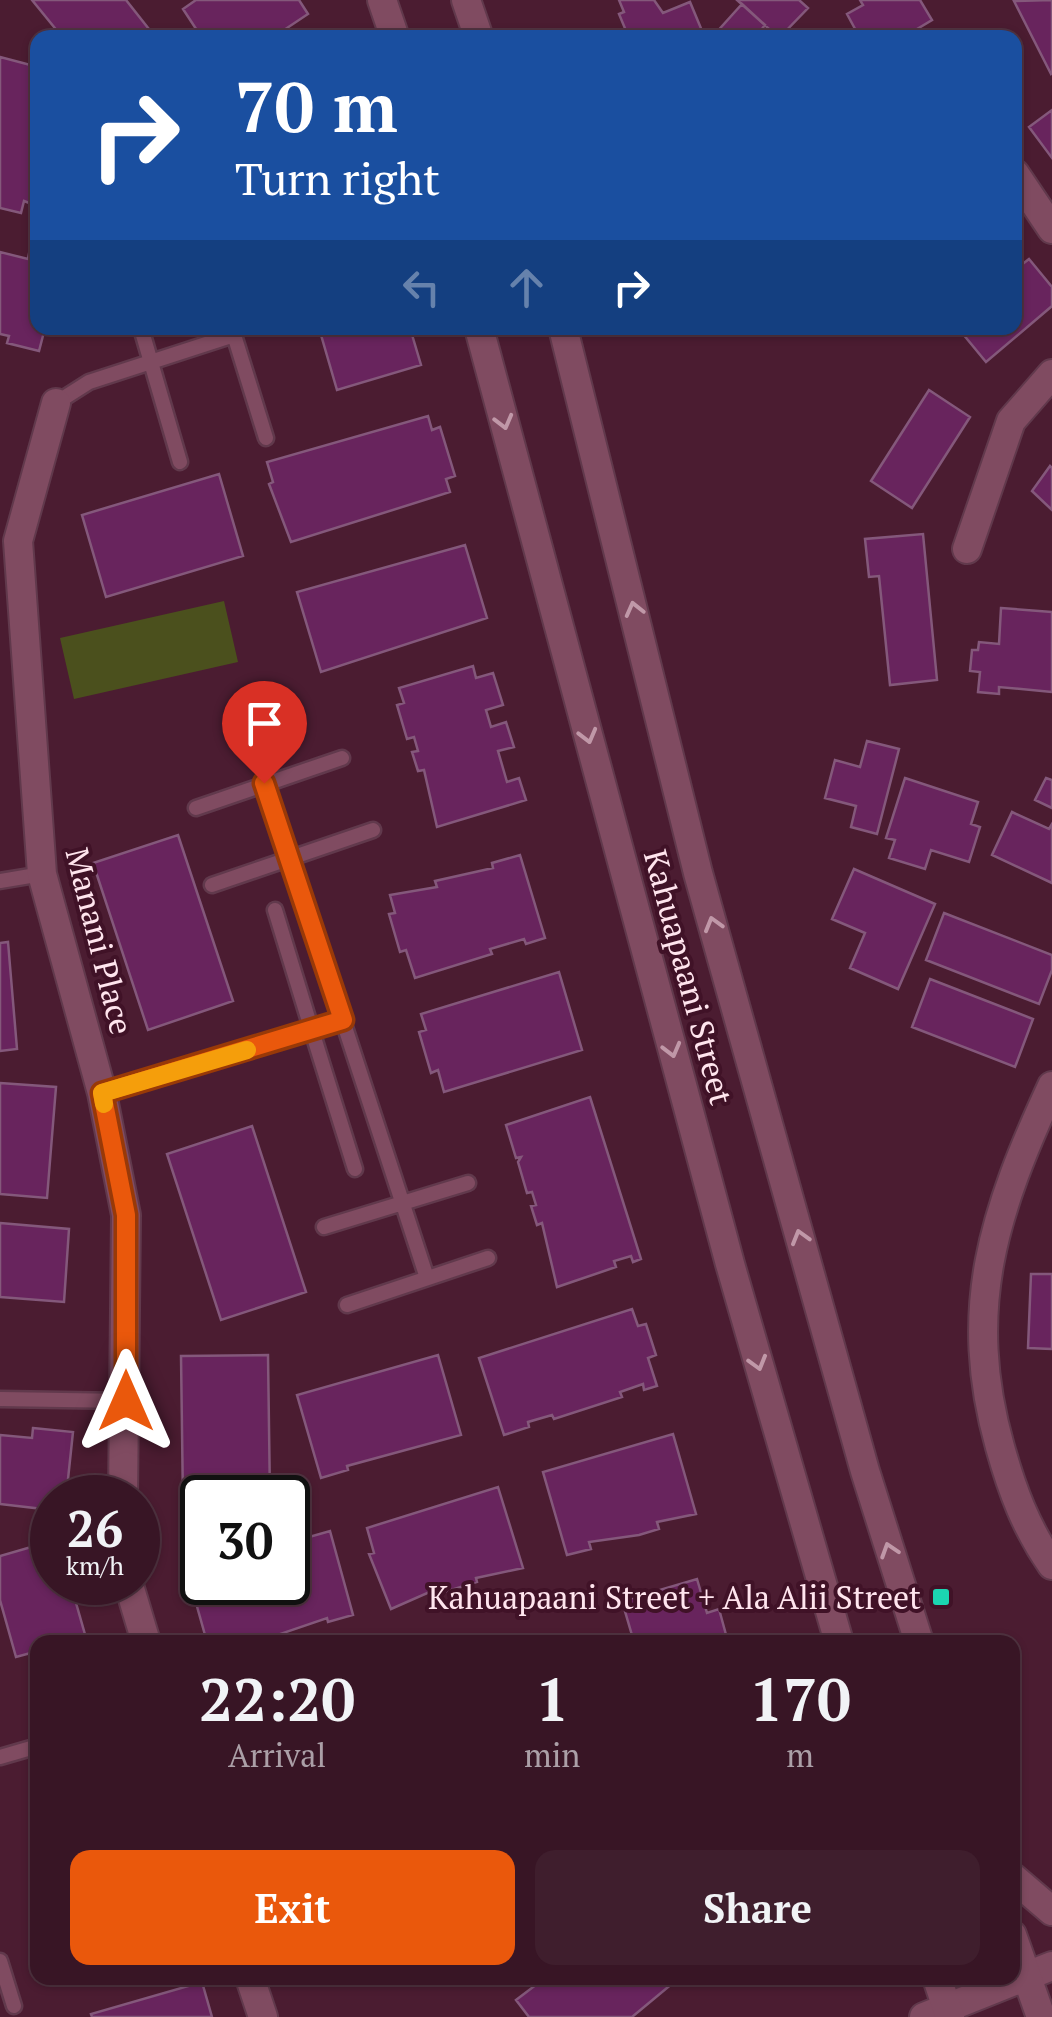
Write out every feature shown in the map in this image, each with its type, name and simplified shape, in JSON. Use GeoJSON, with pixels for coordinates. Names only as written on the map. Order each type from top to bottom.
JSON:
{"type":"FeatureCollection","features":[{"type":"Feature","properties":{"kind":"main road"},"geometry":{"type":"LineString","coordinates":[[382,0],[392,30]]}},
{"type":"Feature","properties":{"kind":"main road"},"geometry":{"type":"LineString","coordinates":[[466,0],[476,30]]}},
{"type":"Feature","properties":{"kind":"main road"},"geometry":{"type":"LineString","coordinates":[[1022,184],[1052,229]]}},
{"type":"Feature","properties":{"kind":"main road","name":"Kahuapaani Street"},"geometry":{"type":"LineString","coordinates":[[482,335],[730,1264],[837,1635]]}},
{"type":"Feature","properties":{"kind":"main road","name":"Kahuapaani Street"},"geometry":{"type":"LineString","coordinates":[[565,335],[704,892],[865,1471],[917,1635]]}},
{"type":"Feature","properties":{"kind":"main road"},"geometry":{"type":"LineString","coordinates":[[967,549],[1011,421],[1052,374]]}},
{"type":"Feature","properties":{"kind":"main road","name":"Manani Place"},"geometry":{"type":"LineString","coordinates":[[56,403],[18,541],[42,874],[102,1093],[126,1215],[124,1475]]}},
{"type":"Feature","properties":{"kind":"main road"},"geometry":{"type":"LineString","coordinates":[[1052,1086],[1018,1159],[998,1216],[980,1316],[984,1382],[1003,1458],[1026,1524],[1052,1565]]}},
{"type":"Feature","properties":{"kind":"main road"},"geometry":{"type":"LineString","coordinates":[[135,1605],[144,1635]]}},
{"type":"Feature","properties":{"kind":"main road"},"geometry":{"type":"LineString","coordinates":[[1020,1884],[1052,1911]]}},
{"type":"Feature","properties":{"kind":"main road"},"geometry":{"type":"LineString","coordinates":[[1020,1945],[1039,1970],[1041,2017]]}},
{"type":"Feature","properties":{"kind":"main road"},"geometry":{"type":"LineString","coordinates":[[253,1985],[264,2017]]}},
{"type":"Feature","properties":{"kind":"main road"},"geometry":{"type":"LineString","coordinates":[[939,1985],[941,2014],[1006,1985]]}},
{"type":"Feature","properties":{"kind":"lane"},"geometry":{"type":"LineString","coordinates":[[143,335],[180,462]]}},
{"type":"Feature","properties":{"kind":"lane"},"geometry":{"type":"LineString","coordinates":[[56,403],[89,382],[222,335]]}},
{"type":"Feature","properties":{"kind":"lane"},"geometry":{"type":"LineString","coordinates":[[233,335],[266,438]]}},
{"type":"Feature","properties":{"kind":"lane"},"geometry":{"type":"LineString","coordinates":[[196,808],[342,758]]}},
{"type":"Feature","properties":{"kind":"lane"},"geometry":{"type":"LineString","coordinates":[[264,783],[427,1278]]}},
{"type":"Feature","properties":{"kind":"lane"},"geometry":{"type":"LineString","coordinates":[[212,886],[373,830]]}},
{"type":"Feature","properties":{"kind":"lane"},"geometry":{"type":"LineString","coordinates":[[0,881],[42,874]]}},
{"type":"Feature","properties":{"kind":"lane"},"geometry":{"type":"LineString","coordinates":[[275,910],[355,1168]]}},
{"type":"Feature","properties":{"kind":"lane"},"geometry":{"type":"LineString","coordinates":[[102,1093],[343,1020]]}},
{"type":"Feature","properties":{"kind":"lane"},"geometry":{"type":"LineString","coordinates":[[324,1227],[468,1183]]}},
{"type":"Feature","properties":{"kind":"lane"},"geometry":{"type":"LineString","coordinates":[[347,1305],[488,1258]]}},
{"type":"Feature","properties":{"kind":"lane"},"geometry":{"type":"LineString","coordinates":[[0,1400],[126,1401]]}},
{"type":"Feature","properties":{"kind":"lane"},"geometry":{"type":"LineString","coordinates":[[0,1757],[30,1748]]}},
{"type":"Feature","properties":{"kind":"lane"},"geometry":{"type":"LineString","coordinates":[[0,1962],[14,2006]]}},
{"type":"Feature","properties":{"kind":"green space"},"geometry":{"type":"Polygon","coordinates":[[[224,601],[238,662],[74,699],[60,638],[224,601]]]}},
{"type":"Feature","properties":{"kind":"building"},"geometry":{"type":"Polygon","coordinates":[[[32,0],[126,0],[150,30],[56,30],[32,0]]]}},
{"type":"Feature","properties":{"kind":"building"},"geometry":{"type":"Polygon","coordinates":[[[196,0],[299,0],[308,14],[284,30],[197,30],[183,9],[196,0]]]}},
{"type":"Feature","properties":{"kind":"building"},"geometry":{"type":"Polygon","coordinates":[[[619,0],[654,0],[663,13],[690,2],[702,30],[626,30],[619,14],[624,12],[619,0]]]}},
{"type":"Feature","properties":{"kind":"building"},"geometry":{"type":"Polygon","coordinates":[[[737,0],[799,0],[808,8],[787,30],[770,30],[737,0]]]}},
{"type":"Feature","properties":{"kind":"building"},"geometry":{"type":"Polygon","coordinates":[[[860,0],[920,0],[932,20],[915,30],[856,30],[847,14],[863,5],[860,0]]]}},
{"type":"Feature","properties":{"kind":"building"},"geometry":{"type":"Polygon","coordinates":[[[1052,0],[1052,73],[1051,74],[1014,1],[1052,0]]]}},
{"type":"Feature","properties":{"kind":"building"},"geometry":{"type":"Polygon","coordinates":[[[742,4],[765,25],[761,30],[719,30],[742,4]]]}},
{"type":"Feature","properties":{"kind":"building"},"geometry":{"type":"Polygon","coordinates":[[[0,57],[30,65],[30,203],[24,201],[21,213],[0,208],[0,57]]]}},
{"type":"Feature","properties":{"kind":"building"},"geometry":{"type":"Polygon","coordinates":[[[1052,110],[1052,158],[1029,127],[1052,110]]]}},
{"type":"Feature","properties":{"kind":"building"},"geometry":{"type":"Polygon","coordinates":[[[30,248],[30,335],[43,335],[39,351],[7,343],[9,336],[0,334],[0,252],[28,259],[30,248]]]}},
{"type":"Feature","properties":{"kind":"building"},"geometry":{"type":"Polygon","coordinates":[[[1029,259],[1052,287],[1052,306],[1022,331],[1022,264],[1029,259]]]}},
{"type":"Feature","properties":{"kind":"building"},"geometry":{"type":"Polygon","coordinates":[[[321,335],[412,335],[421,365],[337,390],[321,335]]]}},
{"type":"Feature","properties":{"kind":"building"},"geometry":{"type":"Polygon","coordinates":[[[964,335],[1018,335],[986,362],[964,335]]]}},
{"type":"Feature","properties":{"kind":"building"},"geometry":{"type":"Polygon","coordinates":[[[929,390],[970,417],[912,508],[871,481],[929,390]]]}},
{"type":"Feature","properties":{"kind":"building"},"geometry":{"type":"Polygon","coordinates":[[[428,416],[432,430],[440,427],[455,476],[446,479],[450,492],[291,542],[269,484],[273,482],[267,462],[428,416]]]}},
{"type":"Feature","properties":{"kind":"building"},"geometry":{"type":"Polygon","coordinates":[[[1052,468],[1052,510],[1032,491],[1052,468]]]}},
{"type":"Feature","properties":{"kind":"building"},"geometry":{"type":"Polygon","coordinates":[[[219,474],[243,556],[106,597],[82,515],[219,474]]]}},
{"type":"Feature","properties":{"kind":"building"},"geometry":{"type":"Polygon","coordinates":[[[923,534],[937,680],[890,685],[879,576],[869,577],[865,539],[923,534]]]}},
{"type":"Feature","properties":{"kind":"building"},"geometry":{"type":"Polygon","coordinates":[[[465,545],[487,618],[321,672],[297,592],[465,545]]]}},
{"type":"Feature","properties":{"kind":"building"},"geometry":{"type":"Polygon","coordinates":[[[1001,608],[1052,612],[1052,692],[999,687],[999,694],[978,692],[980,672],[970,671],[972,650],[978,650],[979,642],[999,644],[1001,608]]]}},
{"type":"Feature","properties":{"kind":"building"},"geometry":{"type":"Polygon","coordinates":[[[473,666],[476,678],[493,673],[503,705],[486,710],[491,727],[506,722],[514,747],[498,751],[507,782],[519,778],[526,800],[437,827],[424,770],[418,771],[412,752],[418,751],[414,737],[407,739],[397,705],[404,703],[399,688],[473,666]]]}},
{"type":"Feature","properties":{"kind":"building"},"geometry":{"type":"Polygon","coordinates":[[[867,741],[899,749],[877,834],[851,827],[856,806],[825,798],[835,760],[860,767],[867,741]]]}},
{"type":"Feature","properties":{"kind":"building"},"geometry":{"type":"Polygon","coordinates":[[[905,778],[978,802],[971,824],[980,827],[969,862],[931,850],[925,869],[889,858],[895,840],[886,838],[905,778]]]}},
{"type":"Feature","properties":{"kind":"building"},"geometry":{"type":"Polygon","coordinates":[[[1046,778],[1052,780],[1052,808],[1035,800],[1046,778]]]}},
{"type":"Feature","properties":{"kind":"building"},"geometry":{"type":"Polygon","coordinates":[[[1012,812],[1049,829],[1052,824],[1052,883],[992,855],[1012,812]]]}},
{"type":"Feature","properties":{"kind":"building"},"geometry":{"type":"Polygon","coordinates":[[[178,835],[233,1001],[148,1030],[93,863],[178,835]]]}},
{"type":"Feature","properties":{"kind":"building"},"geometry":{"type":"Polygon","coordinates":[[[520,855],[545,938],[526,944],[524,939],[490,949],[492,954],[415,978],[406,950],[400,952],[389,914],[395,913],[390,895],[437,887],[435,881],[493,868],[492,863],[520,855]]]}},
{"type":"Feature","properties":{"kind":"building"},"geometry":{"type":"Polygon","coordinates":[[[854,869],[935,904],[898,989],[850,968],[865,933],[832,919],[854,869]]]}},
{"type":"Feature","properties":{"kind":"building"},"geometry":{"type":"Polygon","coordinates":[[[944,913],[1052,955],[1052,970],[1039,1004],[926,960],[944,913]]]}},
{"type":"Feature","properties":{"kind":"building"},"geometry":{"type":"Polygon","coordinates":[[[8,942],[17,1049],[0,1051],[0,943],[8,942]]]}},
{"type":"Feature","properties":{"kind":"building"},"geometry":{"type":"Polygon","coordinates":[[[559,972],[582,1050],[444,1092],[438,1070],[431,1073],[419,1032],[426,1030],[421,1014],[559,972]]]}},
{"type":"Feature","properties":{"kind":"building"},"geometry":{"type":"Polygon","coordinates":[[[930,979],[1033,1019],[1015,1067],[912,1027],[930,979]]]}},
{"type":"Feature","properties":{"kind":"building"},"geometry":{"type":"Polygon","coordinates":[[[0,1083],[56,1087],[47,1198],[0,1194],[0,1083]]]}},
{"type":"Feature","properties":{"kind":"building"},"geometry":{"type":"Polygon","coordinates":[[[590,1097],[641,1259],[633,1262],[631,1256],[614,1261],[616,1267],[557,1287],[542,1223],[537,1225],[531,1206],[536,1205],[532,1192],[527,1193],[518,1162],[521,1157],[516,1158],[506,1125],[590,1097]]]}},
{"type":"Feature","properties":{"kind":"building"},"geometry":{"type":"Polygon","coordinates":[[[252,1126],[306,1292],[221,1320],[167,1154],[252,1126]]]}},
{"type":"Feature","properties":{"kind":"building"},"geometry":{"type":"Polygon","coordinates":[[[0,1223],[69,1229],[64,1302],[0,1297],[0,1223]]]}},
{"type":"Feature","properties":{"kind":"building"},"geometry":{"type":"Polygon","coordinates":[[[1031,1274],[1052,1274],[1052,1349],[1028,1348],[1031,1274]]]}},
{"type":"Feature","properties":{"kind":"building"},"geometry":{"type":"Polygon","coordinates":[[[632,1309],[638,1326],[646,1324],[656,1355],[648,1358],[657,1386],[644,1390],[643,1384],[620,1392],[622,1397],[554,1419],[552,1415],[528,1422],[529,1427],[504,1435],[479,1358],[632,1309]]]}},
{"type":"Feature","properties":{"kind":"building"},"geometry":{"type":"Polygon","coordinates":[[[268,1355],[270,1475],[183,1475],[181,1356],[268,1355]]]}},
{"type":"Feature","properties":{"kind":"building"},"geometry":{"type":"Polygon","coordinates":[[[438,1355],[461,1435],[347,1466],[348,1470],[321,1478],[297,1395],[438,1355]]]}},
{"type":"Feature","properties":{"kind":"building"},"geometry":{"type":"Polygon","coordinates":[[[33,1428],[73,1432],[68,1475],[30,1475],[30,1507],[0,1504],[0,1435],[32,1438],[33,1428]]]}},
{"type":"Feature","properties":{"kind":"building"},"geometry":{"type":"Polygon","coordinates":[[[673,1434],[696,1514],[657,1522],[659,1529],[639,1535],[589,1542],[591,1549],[567,1555],[543,1472],[673,1434]]]}},
{"type":"Feature","properties":{"kind":"building"},"geometry":{"type":"Polygon","coordinates":[[[498,1487],[523,1568],[476,1578],[477,1582],[435,1595],[434,1590],[391,1609],[369,1554],[374,1553],[367,1528],[498,1487]]]}},
{"type":"Feature","properties":{"kind":"building"},"geometry":{"type":"Polygon","coordinates":[[[330,1531],[353,1615],[328,1622],[327,1618],[277,1635],[205,1635],[197,1605],[310,1605],[310,1537],[330,1531]]]}},
{"type":"Feature","properties":{"kind":"building"},"geometry":{"type":"Polygon","coordinates":[[[30,1547],[30,1605],[77,1605],[85,1635],[30,1635],[30,1653],[16,1657],[0,1600],[0,1556],[30,1547]]]}},
{"type":"Feature","properties":{"kind":"building"},"geometry":{"type":"Polygon","coordinates":[[[697,1579],[707,1613],[719,1609],[726,1635],[632,1635],[622,1601],[697,1579]]]}},
{"type":"Feature","properties":{"kind":"building"},"geometry":{"type":"Polygon","coordinates":[[[203,1985],[212,2017],[92,2017],[91,2014],[203,1985]]]}},
{"type":"Feature","properties":{"kind":"building"},"geometry":{"type":"Polygon","coordinates":[[[536,1985],[671,1985],[632,2017],[529,2017],[516,2000],[536,1985]]]}},
{"type":"Feature","properties":{"kind":"slow traffic"},"geometry":{"type":"LineString","coordinates":[[104,1104],[102,1093],[247,1050]]}},
{"type":"Feature","properties":{"kind":"place","name":"Kahuapaani Street + Ala Alii Street"},"geometry":{"type":"Point","coordinates":[941,1597]}},
{"type":"Feature","properties":{"kind":"route"},"geometry":{"type":"LineString","coordinates":[[126,1401],[126,1215],[102,1093],[343,1020],[264,783]]}}]}
